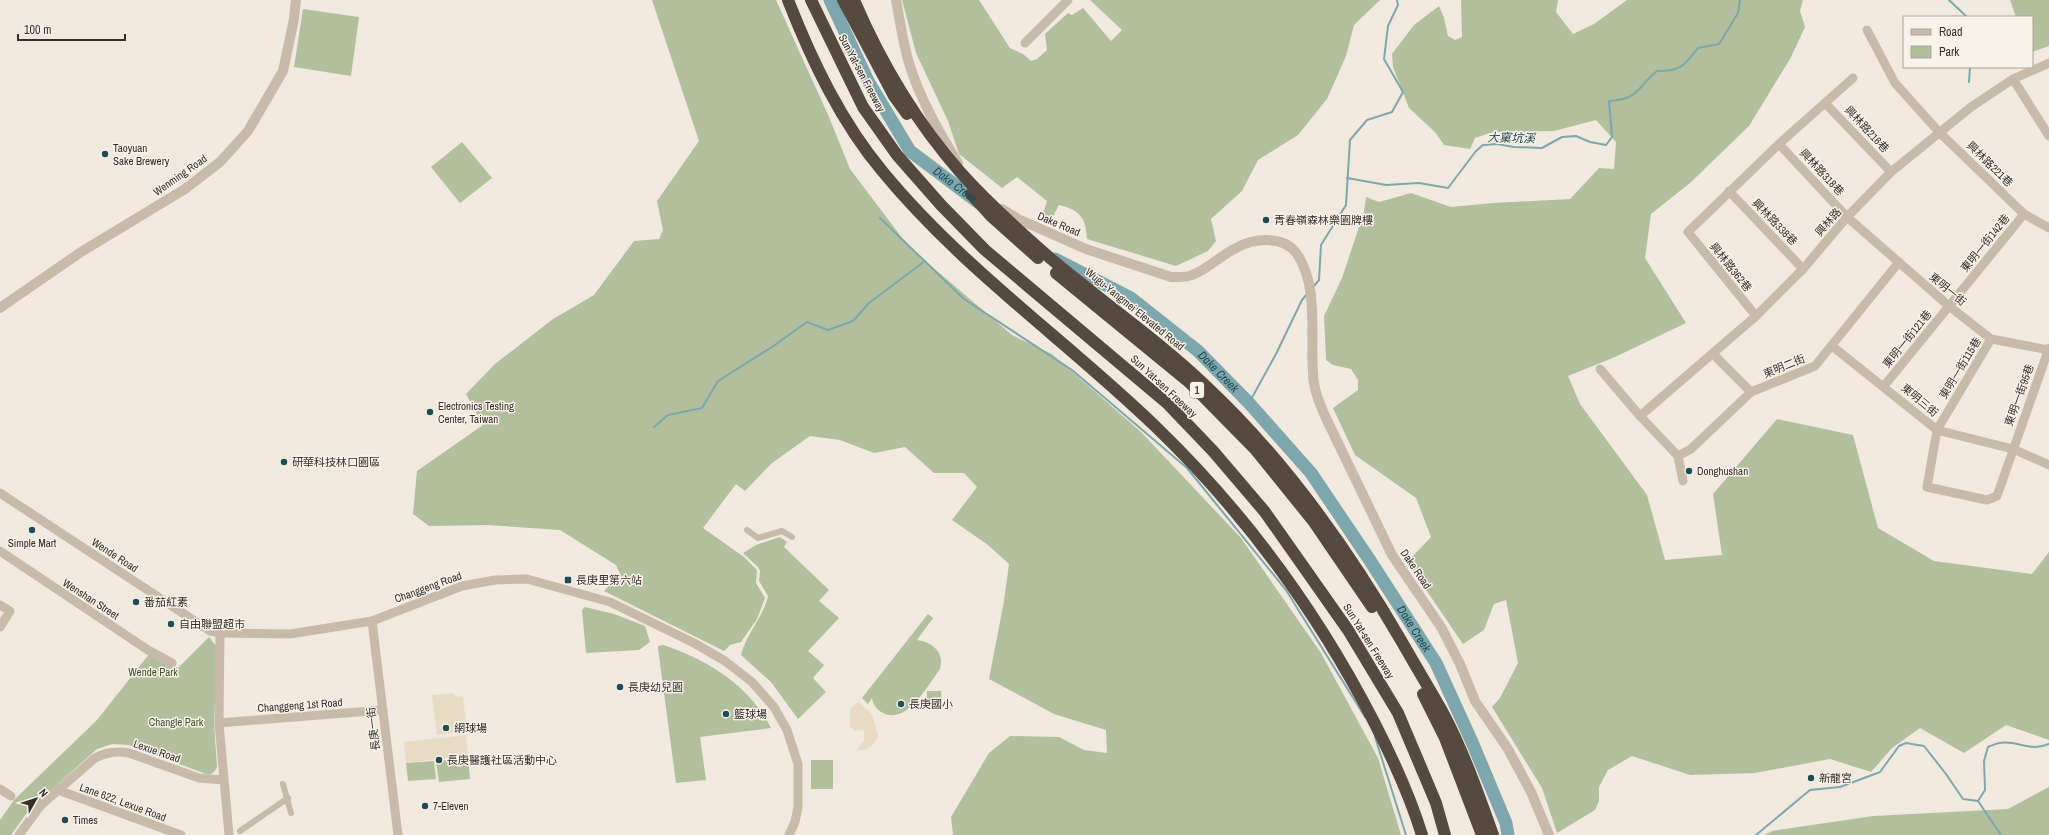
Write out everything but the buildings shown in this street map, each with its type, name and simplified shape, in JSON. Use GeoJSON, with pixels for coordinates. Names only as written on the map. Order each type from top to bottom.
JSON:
{"type":"FeatureCollection","features":[{"type":"Feature","properties":{"kind":"highway"},"geometry":{"type":"LineString","coordinates":[[788,0],[825,81],[849,125],[887,177],[924,219],[1008,298],[1156,427],[1254,534],[1330,644],[1360,696],[1394,762],[1422,835]]}},
{"type":"Feature","properties":{"kind":"highway","name":"Sun Yat-sen Freeway"},"geometry":{"type":"LineString","coordinates":[[811,0],[863,107],[897,155],[931,194],[985,250],[1168,404],[1213,451],[1265,512],[1348,630],[1398,713],[1436,803],[1445,835]]}},
{"type":"Feature","properties":{"kind":"highway","name":"Wugu-Yangmei Elevated Road"},"geometry":{"type":"LineString","coordinates":[[843,0],[894,96],[955,178],[991,216],[1039,259],[1189,382],[1255,449],[1314,522],[1370,603],[1421,690],[1445,738],[1482,835]]}},
{"type":"Feature","properties":{"kind":"highway","name":"Wugu-Yangmei Elevated Road"},"geometry":{"type":"LineString","coordinates":[[854,0],[862,19],[908,102],[931,136],[961,174],[1050,258],[1177,359],[1262,442],[1295,482],[1375,596],[1443,713],[1470,774],[1493,835]]}},
{"type":"Feature","properties":{"kind":"street","name":"Wenming Road"},"geometry":{"type":"LineString","coordinates":[[0,308],[81,252],[185,189],[220,162],[248,131],[283,72],[294,19],[296,0]]}},
{"type":"Feature","properties":{"kind":"street","name":"Dake Road"},"geometry":{"type":"LineString","coordinates":[[896,0],[909,62],[933,119],[965,173],[998,207],[1008,214],[1086,249],[1137,267],[1177,277],[1191,275],[1237,247],[1266,240],[1278,241],[1287,244],[1293,249],[1300,259],[1312,300],[1313,374],[1319,401],[1325,416],[1392,555],[1441,627],[1460,664],[1476,701],[1511,754],[1531,792],[1549,835]]}},
{"type":"Feature","properties":{"kind":"street"},"geometry":{"type":"LineString","coordinates":[[1025,43],[1068,0]]}},
{"type":"Feature","properties":{"kind":"street","name":"興林路221巷"},"geometry":{"type":"LineString","coordinates":[[1867,30],[1895,83],[1939,132],[2024,214],[2049,228]]}},
{"type":"Feature","properties":{"kind":"street","name":"興林路"},"geometry":{"type":"LineString","coordinates":[[1640,416],[1756,316],[1804,269],[1847,217],[1891,172],[1971,107],[2013,79],[2049,63]]}},
{"type":"Feature","properties":{"kind":"street"},"geometry":{"type":"LineString","coordinates":[[1729,191],[1853,78]]}},
{"type":"Feature","properties":{"kind":"street"},"geometry":{"type":"LineString","coordinates":[[2013,79],[2049,136]]}},
{"type":"Feature","properties":{"kind":"street","name":"興林路216巷"},"geometry":{"type":"LineString","coordinates":[[1825,103],[1891,172]]}},
{"type":"Feature","properties":{"kind":"street","name":"興林路318巷"},"geometry":{"type":"LineString","coordinates":[[1779,144],[1847,217]]}},
{"type":"Feature","properties":{"kind":"street","name":"興林路362巷"},"geometry":{"type":"LineString","coordinates":[[1729,191],[1688,232],[1756,316]]}},
{"type":"Feature","properties":{"kind":"street","name":"興林路338巷"},"geometry":{"type":"LineString","coordinates":[[1729,191],[1804,269]]}},
{"type":"Feature","properties":{"kind":"street","name":"東明一街142巷"},"geometry":{"type":"LineString","coordinates":[[1949,306],[2024,214]]}},
{"type":"Feature","properties":{"kind":"street","name":"東明一街"},"geometry":{"type":"LineString","coordinates":[[1847,217],[1949,306],[1991,339],[2049,349]]}},
{"type":"Feature","properties":{"kind":"street","name":"東明二街"},"geometry":{"type":"LineString","coordinates":[[1678,456],[1691,449],[1751,392],[1815,366],[1899,262]]}},
{"type":"Feature","properties":{"kind":"street","name":"東明一街121巷"},"geometry":{"type":"LineString","coordinates":[[1884,386],[1949,306]]}},
{"type":"Feature","properties":{"kind":"street","name":"東明一街115巷"},"geometry":{"type":"LineString","coordinates":[[1937,430],[1991,339]]}},
{"type":"Feature","properties":{"kind":"street","name":"東明三街"},"geometry":{"type":"LineString","coordinates":[[1832,346],[1884,386],[1937,430],[2013,449],[2049,465]]}},
{"type":"Feature","properties":{"kind":"street","name":"東明一街95巷"},"geometry":{"type":"LineString","coordinates":[[1937,430],[1927,487],[1987,500],[1997,496],[2049,349]]}},
{"type":"Feature","properties":{"kind":"street"},"geometry":{"type":"LineString","coordinates":[[1713,354],[1751,392]]}},
{"type":"Feature","properties":{"kind":"street"},"geometry":{"type":"LineString","coordinates":[[1600,369],[1640,416],[1678,456],[1683,481]]}},
{"type":"Feature","properties":{"kind":"street","name":"Wende Road"},"geometry":{"type":"LineString","coordinates":[[0,492],[210,631],[220,633]]}},
{"type":"Feature","properties":{"kind":"street"},"geometry":{"type":"LineString","coordinates":[[746,530],[758,538],[782,530],[792,537]]}},
{"type":"Feature","properties":{"kind":"street","name":"Wenshan Street"},"geometry":{"type":"LineString","coordinates":[[0,551],[148,650],[172,663]]}},
{"type":"Feature","properties":{"kind":"street","name":"Changgeng Road"},"geometry":{"type":"LineString","coordinates":[[220,633],[290,634],[372,621],[462,586],[495,580],[527,579],[610,602],[694,643],[726,662],[752,682],[774,707],[787,730],[798,764],[798,807],[795,822],[789,835]]}},
{"type":"Feature","properties":{"kind":"street"},"geometry":{"type":"LineString","coordinates":[[0,605],[10,611],[0,627]]}},
{"type":"Feature","properties":{"kind":"street","name":"長庚一街"},"geometry":{"type":"LineString","coordinates":[[372,621],[398,835]]}},
{"type":"Feature","properties":{"kind":"street"},"geometry":{"type":"LineString","coordinates":[[220,633],[219,723],[229,835]]}},
{"type":"Feature","properties":{"kind":"street","name":"Changgeng 1st Road"},"geometry":{"type":"LineString","coordinates":[[219,723],[383,710]]}},
{"type":"Feature","properties":{"kind":"street","name":"Lexue Road"},"geometry":{"type":"LineString","coordinates":[[19,835],[41,805],[95,758],[106,753],[118,751],[128,753],[199,778],[224,780]]}},
{"type":"Feature","properties":{"kind":"street"},"geometry":{"type":"LineString","coordinates":[[283,784],[291,813]]}},
{"type":"Feature","properties":{"kind":"street"},"geometry":{"type":"LineString","coordinates":[[0,789],[11,796]]}},
{"type":"Feature","properties":{"kind":"street","name":"Lane 622, Lexue Road"},"geometry":{"type":"LineString","coordinates":[[58,790],[180,835]]}},
{"type":"Feature","properties":{"kind":"street"},"geometry":{"type":"LineString","coordinates":[[240,831],[288,798]]}},
{"type":"Feature","properties":{"kind":"green space"},"geometry":{"type":"Polygon","coordinates":[[[652,0],[776,0],[829,117],[850,169],[909,247],[1012,335],[1052,354],[1141,432],[1241,538],[1321,653],[1378,758],[1401,835],[953,835],[951,817],[989,753],[1010,736],[1059,737],[1084,750],[1107,753],[1106,730],[1054,714],[989,679],[1004,601],[1009,564],[988,545],[952,520],[977,487],[964,473],[934,473],[905,447],[874,453],[840,440],[810,436],[772,463],[745,491],[736,484],[703,528],[744,557],[757,570],[756,583],[765,598],[757,619],[741,642],[730,645],[724,651],[604,591],[620,574],[616,565],[560,530],[488,525],[429,526],[413,514],[417,471],[483,425],[466,394],[495,364],[553,319],[594,295],[634,241],[659,239],[663,230],[657,201],[699,141],[652,0]]]}},
{"type":"Feature","properties":{"kind":"green space"},"geometry":{"type":"Polygon","coordinates":[[[902,0],[979,0],[1010,48],[1023,54],[1031,61],[1037,59],[1047,50],[1045,34],[1068,13],[1072,15],[1083,8],[1111,41],[1122,30],[1090,0],[1380,0],[1354,25],[1346,56],[1327,99],[1298,135],[1258,160],[1242,191],[1211,219],[1216,241],[1208,251],[1176,266],[1087,239],[1083,220],[1077,212],[1072,209],[1059,205],[1050,222],[1043,214],[1047,201],[1017,177],[1002,188],[959,154],[948,121],[916,53],[902,0]]]}},
{"type":"Feature","properties":{"kind":"green space"},"geometry":{"type":"Polygon","coordinates":[[[1461,0],[1558,0],[1556,12],[1573,34],[1594,24],[1627,0],[1803,0],[1800,11],[1805,27],[1790,59],[1749,126],[1690,183],[1651,214],[1645,258],[1686,323],[1615,357],[1568,376],[1580,404],[1647,495],[1665,560],[1722,555],[1713,494],[1777,419],[1853,435],[1878,528],[1934,561],[2032,574],[2049,552],[2049,740],[2006,725],[1964,753],[1920,728],[1892,748],[1871,772],[1830,759],[1755,773],[1690,775],[1632,756],[1608,770],[1599,787],[1599,801],[1595,810],[1557,833],[1542,788],[1492,707],[1500,698],[1518,663],[1506,600],[1494,604],[1484,630],[1463,644],[1407,562],[1431,537],[1416,498],[1355,455],[1333,408],[1358,390],[1358,380],[1351,369],[1333,365],[1326,360],[1324,316],[1342,278],[1364,212],[1366,197],[1379,202],[1411,193],[1451,207],[1570,199],[1599,168],[1614,169],[1616,142],[1596,120],[1554,131],[1493,132],[1475,138],[1470,149],[1444,145],[1435,132],[1409,108],[1393,67],[1392,54],[1414,25],[1439,6],[1444,18],[1448,36],[1455,40],[1462,37],[1461,0]]]}},
{"type":"Feature","properties":{"kind":"green space"},"geometry":{"type":"Polygon","coordinates":[[[2010,0],[2049,0],[2049,46],[2033,52],[2033,16],[2016,16],[2010,0]]]}},
{"type":"Feature","properties":{"kind":"green space"},"geometry":{"type":"Polygon","coordinates":[[[303,9],[359,17],[351,76],[294,67],[303,9]]]}},
{"type":"Feature","properties":{"kind":"green space"},"geometry":{"type":"Polygon","coordinates":[[[462,142],[492,178],[460,203],[431,167],[462,142]]]}},
{"type":"Feature","properties":{"kind":"green space"},"geometry":{"type":"Polygon","coordinates":[[[780,537],[787,542],[784,547],[829,590],[819,601],[839,618],[808,651],[824,665],[813,678],[826,692],[798,719],[771,682],[741,655],[743,647],[766,604],[768,596],[759,581],[760,571],[758,567],[743,553],[756,545],[780,537]]]}},
{"type":"Feature","properties":{"kind":"green space"},"geometry":{"type":"Polygon","coordinates":[[[585,607],[614,614],[645,626],[650,642],[639,650],[586,653],[582,610],[585,607]]]}},
{"type":"Feature","properties":{"kind":"green space"},"geometry":{"type":"Polygon","coordinates":[[[928,614],[933,618],[917,640],[928,643],[936,649],[941,658],[940,669],[916,702],[908,709],[892,715],[883,713],[873,703],[872,698],[868,704],[862,698],[928,614]]]}},
{"type":"Feature","properties":{"kind":"green space","name":"Changle Park"},"geometry":{"type":"Polygon","coordinates":[[[209,637],[216,646],[217,651],[214,723],[216,770],[210,774],[206,774],[129,745],[112,744],[97,749],[29,810],[11,835],[0,835],[0,820],[14,800],[97,720],[150,653],[178,668],[209,637]]]}},
{"type":"Feature","properties":{"kind":"green space"},"geometry":{"type":"Polygon","coordinates":[[[663,645],[695,658],[726,676],[751,699],[771,728],[700,737],[706,780],[676,783],[658,648],[658,646],[663,645]]]}},
{"type":"Feature","properties":{"kind":"green space"},"geometry":{"type":"Polygon","coordinates":[[[927,691],[941,691],[942,705],[927,706],[927,691]]]}},
{"type":"Feature","properties":{"kind":"green space"},"geometry":{"type":"Polygon","coordinates":[[[468,758],[470,779],[439,782],[436,761],[468,758]]]}},
{"type":"Feature","properties":{"kind":"green space"},"geometry":{"type":"Polygon","coordinates":[[[811,760],[833,760],[833,789],[811,789],[811,760]]]}},
{"type":"Feature","properties":{"kind":"green space"},"geometry":{"type":"Polygon","coordinates":[[[434,761],[436,779],[408,781],[406,763],[434,761]]]}},
{"type":"Feature","properties":{"kind":"green space"},"geometry":{"type":"Polygon","coordinates":[[[2049,787],[2049,835],[1765,835],[1772,831],[1873,816],[2008,809],[2049,787]]]}},
{"type":"Feature","properties":{"kind":"shaded area"},"geometry":{"type":"Polygon","coordinates":[[[453,693],[457,697],[463,696],[467,731],[437,735],[432,695],[453,693]]]}},
{"type":"Feature","properties":{"kind":"shaded area"},"geometry":{"type":"Polygon","coordinates":[[[858,702],[872,714],[878,734],[877,739],[871,746],[866,749],[856,751],[864,740],[864,730],[855,731],[850,726],[850,709],[858,702]]]}},
{"type":"Feature","properties":{"kind":"shaded area"},"geometry":{"type":"Polygon","coordinates":[[[466,735],[468,755],[406,763],[404,742],[466,735]]]}},
{"type":"Feature","properties":{"kind":"waterway","name":"Dake Creek"},"geometry":{"type":"LineString","coordinates":[[830,0],[868,81],[910,151],[979,203]]}},
{"type":"Feature","properties":{"kind":"waterway","name":"大窠坑溪"},"geometry":{"type":"LineString","coordinates":[[1314,286],[1319,280],[1321,245],[1346,205],[1350,140],[1367,120],[1392,112],[1403,92],[1384,59],[1388,26],[1398,5],[1397,0]]}},
{"type":"Feature","properties":{"kind":"waterway","name":"大窠坑溪"},"geometry":{"type":"LineString","coordinates":[[1347,178],[1386,185],[1419,183],[1448,188],[1476,151],[1483,145],[1497,144],[1514,147],[1542,148],[1562,137],[1576,136],[1590,142],[1606,145],[1612,137],[1609,101],[1627,98],[1637,92],[1657,71],[1672,70],[1681,66],[1698,48],[1719,44],[1738,13],[1740,0]]}},
{"type":"Feature","properties":{"kind":"waterway","name":"大窠坑溪"},"geometry":{"type":"LineString","coordinates":[[1949,0],[1966,16]]}},
{"type":"Feature","properties":{"kind":"waterway","name":"大窠坑溪"},"geometry":{"type":"LineString","coordinates":[[1969,82],[1970,68]]}},
{"type":"Feature","properties":{"kind":"waterway"},"geometry":{"type":"LineString","coordinates":[[880,218],[964,299],[1072,370],[1187,468],[1286,590],[1365,717]]}},
{"type":"Feature","properties":{"kind":"waterway","name":"Dake Creek"},"geometry":{"type":"LineString","coordinates":[[1055,259],[1131,298],[1198,351],[1249,403],[1311,473],[1436,663],[1472,742],[1506,823],[1508,835]]}},
{"type":"Feature","properties":{"kind":"waterway"},"geometry":{"type":"LineString","coordinates":[[654,427],[668,415],[702,408],[718,381],[772,347],[807,322],[828,330],[853,321],[869,303],[925,261]]}},
{"type":"Feature","properties":{"kind":"waterway","name":"大窠坑溪"},"geometry":{"type":"LineString","coordinates":[[1249,403],[1276,354],[1302,300],[1307,294]]}},
{"type":"Feature","properties":{"kind":"waterway"},"geometry":{"type":"LineString","coordinates":[[1375,737],[1406,835]]}},
{"type":"Feature","properties":{"kind":"waterway"},"geometry":{"type":"LineString","coordinates":[[1756,835],[1810,790],[1840,787],[1880,772],[1899,746],[1906,743],[1924,746],[1963,799],[1978,801],[1985,790],[1984,761],[1988,747],[2005,742],[2033,747],[2049,744]]}},
{"type":"Feature","properties":{"kind":"waterway"},"geometry":{"type":"LineString","coordinates":[[1978,801],[2001,835]]}},
{"type":"Feature","properties":{"kind":"place","name":"Taoyuan Sake Brewery"},"geometry":{"type":"Point","coordinates":[105,154]}},
{"type":"Feature","properties":{"kind":"place","name":"青春嶺森林樂園牌樓"},"geometry":{"type":"Point","coordinates":[1266,220]}},
{"type":"Feature","properties":{"kind":"place","name":"Electronics Testing Center, Taiwan"},"geometry":{"type":"Point","coordinates":[430,412]}},
{"type":"Feature","properties":{"kind":"place","name":"研華科技林口園區"},"geometry":{"type":"Point","coordinates":[284,462]}},
{"type":"Feature","properties":{"kind":"place","name":"Donghushan"},"geometry":{"type":"Point","coordinates":[1689,471]}},
{"type":"Feature","properties":{"kind":"place","name":"Simple Mart"},"geometry":{"type":"Point","coordinates":[32,530]}},
{"type":"Feature","properties":{"kind":"place","name":"長庚里第六站"},"geometry":{"type":"Point","coordinates":[568,580]}},
{"type":"Feature","properties":{"kind":"place","name":"番茄紅素"},"geometry":{"type":"Point","coordinates":[136,602]}},
{"type":"Feature","properties":{"kind":"place","name":"自由聯盟超市"},"geometry":{"type":"Point","coordinates":[171,624]}},
{"type":"Feature","properties":{"kind":"place","name":"長庚幼兒園"},"geometry":{"type":"Point","coordinates":[620,687]}},
{"type":"Feature","properties":{"kind":"place","name":"長庚國小"},"geometry":{"type":"Point","coordinates":[901,704]}},
{"type":"Feature","properties":{"kind":"place","name":"籃球場"},"geometry":{"type":"Point","coordinates":[726,714]}},
{"type":"Feature","properties":{"kind":"place","name":"網球場"},"geometry":{"type":"Point","coordinates":[446,728]}},
{"type":"Feature","properties":{"kind":"place","name":"長庚醫護社區活動中心"},"geometry":{"type":"Point","coordinates":[439,760]}},
{"type":"Feature","properties":{"kind":"place","name":"新龍宮"},"geometry":{"type":"Point","coordinates":[1811,778]}},
{"type":"Feature","properties":{"kind":"place","name":"7-Eleven"},"geometry":{"type":"Point","coordinates":[425,806]}},
{"type":"Feature","properties":{"kind":"place","name":"Times"},"geometry":{"type":"Point","coordinates":[65,820]}},
{"type":"Feature","properties":{"kind":"park label","name":"Wende Park"},"geometry":{"type":"Point","coordinates":[153,672]}}]}
